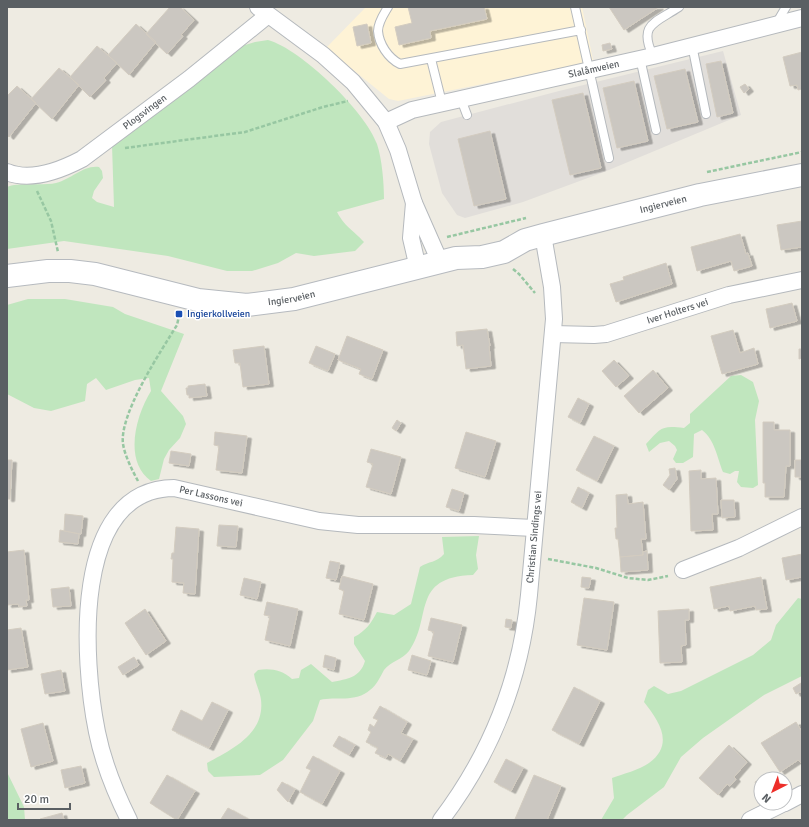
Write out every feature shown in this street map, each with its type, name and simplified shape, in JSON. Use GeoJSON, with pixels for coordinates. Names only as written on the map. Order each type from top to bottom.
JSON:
{"type":"FeatureCollection","features":[{"type":"Feature","properties":{"kind":"main road","name":"Ingierveien"},"geometry":{"type":"LineString","coordinates":[[7,276],[48,271],[70,271],[108,277],[198,300],[248,305],[294,299],[448,260],[482,257],[504,252],[534,238],[714,192],[802,174]]}},
{"type":"Feature","properties":{"kind":"street"},"geometry":{"type":"LineString","coordinates":[[263,11],[323,55],[352,82],[386,122],[398,150],[414,203],[448,260]]}},
{"type":"Feature","properties":{"kind":"street","name":"Plogsvingen"},"geometry":{"type":"LineString","coordinates":[[7,172],[32,175],[66,168],[98,149],[234,44],[263,11]]}},
{"type":"Feature","properties":{"kind":"street","name":"Slalåmveien"},"geometry":{"type":"LineString","coordinates":[[386,122],[412,110],[647,57],[802,18]]}},
{"type":"Feature","properties":{"kind":"street"},"geometry":{"type":"LineString","coordinates":[[414,203],[411,238],[418,268]]}},
{"type":"Feature","properties":{"kind":"street","name":"Christian Sindings vei"},"geometry":{"type":"LineString","coordinates":[[441,820],[480,761],[505,706],[524,639],[553,334],[552,287],[534,238]]}},
{"type":"Feature","properties":{"kind":"street","name":"Iver Holters vei"},"geometry":{"type":"LineString","coordinates":[[553,334],[606,334],[729,295],[802,280]]}},
{"type":"Feature","properties":{"kind":"street","name":"Per Lassons vei"},"geometry":{"type":"LineString","coordinates":[[129,820],[109,772],[97,732],[89,675],[87,622],[93,580],[107,531],[126,505],[144,494],[156,490],[174,488],[283,514],[340,524],[474,525],[534,528]]}},
{"type":"Feature","properties":{"kind":"street"},"geometry":{"type":"LineString","coordinates":[[683,570],[739,548],[802,517]]}},
{"type":"Feature","properties":{"kind":"street"},"geometry":{"type":"LineString","coordinates":[[793,799],[802,794]]}},
{"type":"Feature","properties":{"kind":"street"},"geometry":{"type":"LineString","coordinates":[[750,820],[769,811]]}},
{"type":"Feature","properties":{"kind":"lane"},"geometry":{"type":"LineString","coordinates":[[388,7],[382,18],[378,31],[386,54],[391,60],[400,64],[580,30]]}},
{"type":"Feature","properties":{"kind":"lane"},"geometry":{"type":"LineString","coordinates":[[575,7],[609,158]]}},
{"type":"Feature","properties":{"kind":"lane"},"geometry":{"type":"LineString","coordinates":[[656,130],[647,57],[648,28],[678,7]]}},
{"type":"Feature","properties":{"kind":"lane"},"geometry":{"type":"LineString","coordinates":[[776,24],[786,7]]}},
{"type":"Feature","properties":{"kind":"lane"},"geometry":{"type":"LineString","coordinates":[[692,45],[706,114]]}},
{"type":"Feature","properties":{"kind":"lane"},"geometry":{"type":"LineString","coordinates":[[431,59],[442,103]]}},
{"type":"Feature","properties":{"kind":"lane"},"geometry":{"type":"LineString","coordinates":[[461,99],[467,115]]}},
{"type":"Feature","properties":{"kind":"path"},"geometry":{"type":"LineString","coordinates":[[98,149],[133,148],[244,132],[324,106],[366,97]]}},
{"type":"Feature","properties":{"kind":"path"},"geometry":{"type":"LineString","coordinates":[[32,175],[35,187],[51,221],[58,252]]}},
{"type":"Feature","properties":{"kind":"path"},"geometry":{"type":"LineString","coordinates":[[510,268],[526,282],[537,297]]}},
{"type":"Feature","properties":{"kind":"path"},"geometry":{"type":"LineString","coordinates":[[144,494],[125,452],[123,436],[138,391],[177,325],[179,316]]}},
{"type":"Feature","properties":{"kind":"path"},"geometry":{"type":"LineString","coordinates":[[532,556],[596,568],[628,578],[658,579],[683,570]]}},
{"type":"Feature","properties":{"kind":"shaded area"},"geometry":{"type":"Polygon","coordinates":[[[366,7],[582,7],[593,60],[567,67],[398,101],[389,99],[326,48],[366,7]]]}},
{"type":"Feature","properties":{"kind":"shaded area"},"geometry":{"type":"Polygon","coordinates":[[[723,51],[741,115],[604,172],[523,202],[465,218],[457,215],[442,193],[429,144],[430,132],[441,122],[559,91],[723,51]]]}},
{"type":"Feature","properties":{"kind":"green space"},"geometry":{"type":"Polygon","coordinates":[[[268,40],[282,46],[297,56],[331,83],[360,116],[371,131],[377,144],[384,186],[384,199],[337,212],[346,225],[364,242],[355,251],[314,256],[296,253],[278,263],[252,271],[227,271],[168,256],[64,241],[7,249],[7,187],[56,183],[88,168],[99,167],[102,171],[103,178],[94,191],[92,198],[97,202],[114,207],[112,145],[242,46],[268,40]]]}},
{"type":"Feature","properties":{"kind":"green space"},"geometry":{"type":"Polygon","coordinates":[[[28,299],[65,299],[113,307],[125,314],[184,334],[161,391],[183,416],[186,424],[180,438],[169,450],[164,459],[159,479],[151,481],[142,472],[137,462],[135,450],[137,425],[141,412],[151,391],[149,378],[135,380],[106,390],[96,378],[87,384],[85,401],[51,411],[34,408],[7,394],[7,305],[28,299]]]}},
{"type":"Feature","properties":{"kind":"green space"},"geometry":{"type":"Polygon","coordinates":[[[741,375],[753,382],[759,401],[755,420],[758,485],[753,488],[741,487],[737,482],[739,471],[735,471],[730,474],[723,472],[713,444],[702,430],[694,434],[693,457],[683,463],[676,463],[673,459],[677,450],[669,441],[660,443],[649,452],[646,444],[659,431],[670,427],[684,428],[690,423],[690,414],[731,376],[741,375]]]}},
{"type":"Feature","properties":{"kind":"green space"},"geometry":{"type":"Polygon","coordinates":[[[479,536],[476,555],[478,569],[473,575],[453,577],[440,583],[431,591],[426,601],[416,638],[409,651],[384,670],[372,688],[364,694],[352,698],[320,700],[313,721],[283,760],[260,775],[214,777],[208,771],[207,763],[236,746],[252,731],[258,722],[261,712],[261,700],[254,674],[258,670],[276,670],[292,679],[299,678],[301,670],[311,664],[332,682],[352,677],[360,671],[365,661],[354,644],[354,637],[368,626],[377,612],[394,615],[411,604],[420,567],[438,559],[444,554],[442,537],[479,536]]]}},
{"type":"Feature","properties":{"kind":"green space"},"geometry":{"type":"Polygon","coordinates":[[[798,598],[802,599],[802,676],[764,695],[703,738],[681,757],[664,787],[622,820],[601,820],[614,798],[612,778],[636,770],[649,763],[657,756],[661,748],[663,740],[662,732],[655,717],[644,702],[648,690],[654,686],[668,694],[681,691],[753,655],[771,640],[776,625],[798,598]]]}},
{"type":"Feature","properties":{"kind":"green space"},"geometry":{"type":"Polygon","coordinates":[[[7,772],[24,807],[25,820],[7,820],[7,772]]]}},
{"type":"Feature","properties":{"kind":"building"},"geometry":{"type":"Polygon","coordinates":[[[170,7],[180,7],[194,20],[181,35],[183,36],[167,54],[146,34],[170,7]]]}},
{"type":"Feature","properties":{"kind":"building"},"geometry":{"type":"Polygon","coordinates":[[[408,7],[484,7],[487,19],[430,31],[431,38],[399,45],[395,27],[412,23],[408,7]]]}},
{"type":"Feature","properties":{"kind":"building"},"geometry":{"type":"Polygon","coordinates":[[[609,7],[659,7],[624,30],[609,7]]]}},
{"type":"Feature","properties":{"kind":"building"},"geometry":{"type":"Polygon","coordinates":[[[136,24],[156,42],[129,75],[108,55],[136,24]]]}},
{"type":"Feature","properties":{"kind":"building"},"geometry":{"type":"Polygon","coordinates":[[[367,24],[371,43],[357,46],[353,27],[367,24]]]}},
{"type":"Feature","properties":{"kind":"building"},"geometry":{"type":"Polygon","coordinates":[[[610,43],[612,49],[603,51],[602,45],[610,43]]]}},
{"type":"Feature","properties":{"kind":"building"},"geometry":{"type":"Polygon","coordinates":[[[97,46],[117,63],[104,78],[106,80],[90,97],[70,77],[97,46]]]}},
{"type":"Feature","properties":{"kind":"building"},"geometry":{"type":"Polygon","coordinates":[[[802,52],[802,89],[798,90],[797,85],[790,86],[783,57],[802,52]]]}},
{"type":"Feature","properties":{"kind":"building"},"geometry":{"type":"Polygon","coordinates":[[[721,61],[733,113],[717,117],[706,64],[721,61]]]}},
{"type":"Feature","properties":{"kind":"building"},"geometry":{"type":"Polygon","coordinates":[[[59,68],[79,85],[52,119],[31,99],[59,68]]]}},
{"type":"Feature","properties":{"kind":"building"},"geometry":{"type":"Polygon","coordinates":[[[685,69],[698,122],[667,129],[654,76],[685,69]]]}},
{"type":"Feature","properties":{"kind":"building"},"geometry":{"type":"Polygon","coordinates":[[[634,81],[648,141],[617,148],[603,88],[634,81]]]}},
{"type":"Feature","properties":{"kind":"building"},"geometry":{"type":"Polygon","coordinates":[[[745,84],[749,89],[744,93],[740,87],[745,84]]]}},
{"type":"Feature","properties":{"kind":"building"},"geometry":{"type":"Polygon","coordinates":[[[17,86],[36,103],[9,137],[7,135],[7,96],[17,86]]]}},
{"type":"Feature","properties":{"kind":"building"},"geometry":{"type":"Polygon","coordinates":[[[583,93],[601,168],[570,175],[552,100],[583,93]]]}},
{"type":"Feature","properties":{"kind":"building"},"geometry":{"type":"Polygon","coordinates":[[[490,131],[506,199],[474,206],[458,139],[490,131]]]}},
{"type":"Feature","properties":{"kind":"building"},"geometry":{"type":"Polygon","coordinates":[[[802,221],[802,247],[781,250],[777,225],[802,221]]]}},
{"type":"Feature","properties":{"kind":"building"},"geometry":{"type":"Polygon","coordinates":[[[740,234],[746,254],[748,253],[752,266],[734,271],[731,261],[697,271],[691,247],[740,234]]]}},
{"type":"Feature","properties":{"kind":"building"},"geometry":{"type":"Polygon","coordinates":[[[666,263],[672,284],[616,302],[610,284],[624,280],[623,277],[666,263]]]}},
{"type":"Feature","properties":{"kind":"building"},"geometry":{"type":"Polygon","coordinates":[[[792,303],[797,321],[770,328],[766,309],[792,303]]]}},
{"type":"Feature","properties":{"kind":"building"},"geometry":{"type":"Polygon","coordinates":[[[487,329],[491,366],[466,369],[463,345],[457,346],[456,332],[487,329]]]}},
{"type":"Feature","properties":{"kind":"building"},"geometry":{"type":"Polygon","coordinates":[[[733,330],[740,353],[754,348],[758,364],[722,374],[711,336],[733,330]]]}},
{"type":"Feature","properties":{"kind":"building"},"geometry":{"type":"Polygon","coordinates":[[[347,336],[383,350],[372,379],[359,374],[361,369],[338,360],[347,336]]]}},
{"type":"Feature","properties":{"kind":"building"},"geometry":{"type":"Polygon","coordinates":[[[264,346],[269,384],[243,387],[240,363],[235,363],[233,350],[264,346]]]}},
{"type":"Feature","properties":{"kind":"building"},"geometry":{"type":"Polygon","coordinates":[[[316,346],[335,354],[328,371],[309,363],[316,346]]]}},
{"type":"Feature","properties":{"kind":"building"},"geometry":{"type":"Polygon","coordinates":[[[799,349],[802,349],[802,358],[799,359],[799,349]]]}},
{"type":"Feature","properties":{"kind":"building"},"geometry":{"type":"Polygon","coordinates":[[[614,360],[629,376],[616,387],[602,371],[614,360]]]}},
{"type":"Feature","properties":{"kind":"building"},"geometry":{"type":"Polygon","coordinates":[[[653,370],[668,388],[639,413],[624,396],[653,370]]]}},
{"type":"Feature","properties":{"kind":"building"},"geometry":{"type":"Polygon","coordinates":[[[205,384],[207,396],[189,398],[186,388],[188,388],[188,386],[205,384]]]}},
{"type":"Feature","properties":{"kind":"building"},"geometry":{"type":"Polygon","coordinates":[[[578,398],[589,404],[580,423],[568,417],[578,398]]]}},
{"type":"Feature","properties":{"kind":"building"},"geometry":{"type":"Polygon","coordinates":[[[397,420],[401,423],[396,431],[392,428],[397,420]]]}},
{"type":"Feature","properties":{"kind":"building"},"geometry":{"type":"Polygon","coordinates":[[[763,422],[774,422],[774,430],[790,430],[790,466],[786,466],[784,497],[765,497],[765,483],[763,483],[763,422]]]}},
{"type":"Feature","properties":{"kind":"building"},"geometry":{"type":"Polygon","coordinates":[[[215,432],[247,436],[242,473],[216,470],[219,446],[214,445],[215,432]]]}},
{"type":"Feature","properties":{"kind":"building"},"geometry":{"type":"Polygon","coordinates":[[[466,432],[496,441],[485,477],[455,468],[466,432]]]}},
{"type":"Feature","properties":{"kind":"building"},"geometry":{"type":"Polygon","coordinates":[[[594,436],[614,446],[597,481],[576,470],[594,436]]]}},
{"type":"Feature","properties":{"kind":"building"},"geometry":{"type":"Polygon","coordinates":[[[371,449],[401,457],[391,494],[366,487],[373,464],[367,462],[371,449]]]}},
{"type":"Feature","properties":{"kind":"building"},"geometry":{"type":"Polygon","coordinates":[[[171,451],[191,454],[189,466],[169,463],[171,451]]]}},
{"type":"Feature","properties":{"kind":"building"},"geometry":{"type":"Polygon","coordinates":[[[7,460],[12,460],[10,499],[7,499],[7,460]]]}},
{"type":"Feature","properties":{"kind":"building"},"geometry":{"type":"Polygon","coordinates":[[[795,460],[802,460],[802,477],[795,477],[795,460]]]}},
{"type":"Feature","properties":{"kind":"building"},"geometry":{"type":"Polygon","coordinates":[[[675,468],[677,479],[669,490],[663,485],[670,475],[669,469],[675,468]]]}},
{"type":"Feature","properties":{"kind":"building"},"geometry":{"type":"Polygon","coordinates":[[[701,470],[701,479],[716,478],[718,514],[712,514],[713,530],[691,531],[689,471],[701,470]]]}},
{"type":"Feature","properties":{"kind":"building"},"geometry":{"type":"Polygon","coordinates":[[[578,487],[589,493],[582,508],[571,502],[578,487]]]}},
{"type":"Feature","properties":{"kind":"building"},"geometry":{"type":"Polygon","coordinates":[[[452,489],[464,493],[459,511],[446,507],[452,489]]]}},
{"type":"Feature","properties":{"kind":"building"},"geometry":{"type":"Polygon","coordinates":[[[627,494],[628,504],[643,502],[646,539],[641,539],[643,555],[620,557],[615,528],[617,528],[616,495],[627,494]]]}},
{"type":"Feature","properties":{"kind":"building"},"geometry":{"type":"Polygon","coordinates":[[[721,500],[734,500],[735,517],[722,518],[721,500]]]}},
{"type":"Feature","properties":{"kind":"building"},"geometry":{"type":"Polygon","coordinates":[[[65,514],[83,516],[81,534],[64,531],[65,514]]]}},
{"type":"Feature","properties":{"kind":"building"},"geometry":{"type":"Polygon","coordinates":[[[219,525],[238,526],[236,547],[217,546],[219,525]]]}},
{"type":"Feature","properties":{"kind":"building"},"geometry":{"type":"Polygon","coordinates":[[[176,527],[199,529],[195,594],[183,593],[184,583],[172,582],[173,559],[171,559],[172,553],[174,553],[176,527]]]}},
{"type":"Feature","properties":{"kind":"building"},"geometry":{"type":"Polygon","coordinates":[[[60,530],[79,534],[78,544],[59,542],[60,530]]]}},
{"type":"Feature","properties":{"kind":"building"},"geometry":{"type":"Polygon","coordinates":[[[24,550],[29,600],[26,600],[27,606],[19,607],[18,604],[7,605],[7,552],[24,550]]]}},
{"type":"Feature","properties":{"kind":"building"},"geometry":{"type":"Polygon","coordinates":[[[647,551],[648,570],[621,572],[620,557],[643,555],[643,552],[647,551]]]}},
{"type":"Feature","properties":{"kind":"building"},"geometry":{"type":"Polygon","coordinates":[[[802,554],[802,577],[786,580],[782,558],[802,554]]]}},
{"type":"Feature","properties":{"kind":"building"},"geometry":{"type":"Polygon","coordinates":[[[330,561],[340,563],[336,580],[326,578],[330,561]]]}},
{"type":"Feature","properties":{"kind":"building"},"geometry":{"type":"Polygon","coordinates":[[[342,576],[373,584],[364,620],[339,614],[344,591],[339,589],[342,576]]]}},
{"type":"Feature","properties":{"kind":"building"},"geometry":{"type":"Polygon","coordinates":[[[582,577],[591,578],[589,588],[581,587],[582,577]]]}},
{"type":"Feature","properties":{"kind":"building"},"geometry":{"type":"Polygon","coordinates":[[[761,577],[767,609],[756,610],[755,606],[730,611],[729,606],[714,609],[710,587],[761,577]]]}},
{"type":"Feature","properties":{"kind":"building"},"geometry":{"type":"Polygon","coordinates":[[[244,578],[261,582],[257,599],[240,595],[244,578]]]}},
{"type":"Feature","properties":{"kind":"building"},"geometry":{"type":"Polygon","coordinates":[[[69,587],[71,606],[53,607],[51,589],[69,587]]]}},
{"type":"Feature","properties":{"kind":"building"},"geometry":{"type":"Polygon","coordinates":[[[584,598],[614,602],[607,650],[577,645],[584,598]]]}},
{"type":"Feature","properties":{"kind":"building"},"geometry":{"type":"Polygon","coordinates":[[[267,602],[298,609],[290,646],[265,640],[270,616],[264,615],[267,602]]]}},
{"type":"Feature","properties":{"kind":"building"},"geometry":{"type":"Polygon","coordinates":[[[145,609],[166,641],[146,655],[125,623],[145,609]]]}},
{"type":"Feature","properties":{"kind":"building"},"geometry":{"type":"Polygon","coordinates":[[[689,609],[689,620],[685,620],[686,645],[681,646],[682,662],[660,663],[658,611],[689,609]]]}},
{"type":"Feature","properties":{"kind":"building"},"geometry":{"type":"Polygon","coordinates":[[[431,618],[462,625],[453,662],[428,656],[434,632],[428,630],[431,618]]]}},
{"type":"Feature","properties":{"kind":"building"},"geometry":{"type":"Polygon","coordinates":[[[506,619],[512,620],[511,628],[505,627],[506,619]]]}},
{"type":"Feature","properties":{"kind":"building"},"geometry":{"type":"Polygon","coordinates":[[[21,628],[28,667],[7,670],[7,630],[21,628]]]}},
{"type":"Feature","properties":{"kind":"building"},"geometry":{"type":"Polygon","coordinates":[[[325,655],[336,658],[334,670],[323,667],[325,655]]]}},
{"type":"Feature","properties":{"kind":"building"},"geometry":{"type":"Polygon","coordinates":[[[412,655],[431,661],[427,675],[408,670],[412,655]]]}},
{"type":"Feature","properties":{"kind":"building"},"geometry":{"type":"Polygon","coordinates":[[[134,657],[139,665],[123,675],[118,667],[134,657]]]}},
{"type":"Feature","properties":{"kind":"building"},"geometry":{"type":"Polygon","coordinates":[[[61,670],[65,691],[45,694],[41,674],[61,670]]]}},
{"type":"Feature","properties":{"kind":"building"},"geometry":{"type":"Polygon","coordinates":[[[801,683],[802,691],[796,694],[793,688],[801,683]]]}},
{"type":"Feature","properties":{"kind":"building"},"geometry":{"type":"Polygon","coordinates":[[[574,687],[600,701],[579,744],[552,730],[574,687]]]}},
{"type":"Feature","properties":{"kind":"building"},"geometry":{"type":"Polygon","coordinates":[[[212,702],[228,710],[209,748],[172,730],[181,710],[202,721],[212,702]]]}},
{"type":"Feature","properties":{"kind":"building"},"geometry":{"type":"Polygon","coordinates":[[[380,706],[407,722],[401,733],[413,739],[400,761],[388,754],[386,758],[375,753],[378,748],[366,742],[371,732],[368,730],[370,724],[374,727],[378,720],[373,718],[380,706]]]}},
{"type":"Feature","properties":{"kind":"building"},"geometry":{"type":"Polygon","coordinates":[[[796,722],[802,732],[802,764],[798,760],[779,771],[761,743],[796,722]]]}},
{"type":"Feature","properties":{"kind":"building"},"geometry":{"type":"Polygon","coordinates":[[[43,723],[53,761],[31,767],[21,729],[43,723]]]}},
{"type":"Feature","properties":{"kind":"building"},"geometry":{"type":"Polygon","coordinates":[[[339,736],[355,745],[349,755],[333,746],[339,736]]]}},
{"type":"Feature","properties":{"kind":"building"},"geometry":{"type":"Polygon","coordinates":[[[729,745],[747,762],[734,777],[736,779],[730,786],[727,784],[718,795],[699,778],[729,745]]]}},
{"type":"Feature","properties":{"kind":"building"},"geometry":{"type":"Polygon","coordinates":[[[313,756],[340,771],[322,804],[300,792],[311,770],[306,768],[313,756]]]}},
{"type":"Feature","properties":{"kind":"building"},"geometry":{"type":"Polygon","coordinates":[[[506,759],[523,768],[511,791],[494,782],[506,759]]]}},
{"type":"Feature","properties":{"kind":"building"},"geometry":{"type":"Polygon","coordinates":[[[81,766],[85,783],[65,788],[61,770],[81,766]]]}},
{"type":"Feature","properties":{"kind":"building"},"geometry":{"type":"Polygon","coordinates":[[[167,775],[195,791],[177,820],[150,803],[167,775]]]}},
{"type":"Feature","properties":{"kind":"building"},"geometry":{"type":"Polygon","coordinates":[[[534,775],[561,786],[547,820],[517,820],[515,819],[534,775]]]}},
{"type":"Feature","properties":{"kind":"building"},"geometry":{"type":"Polygon","coordinates":[[[282,782],[295,789],[288,802],[277,790],[282,782]]]}},
{"type":"Feature","properties":{"kind":"building"},"geometry":{"type":"Polygon","coordinates":[[[228,808],[250,820],[221,819],[228,808]]]}},
{"type":"Feature","properties":{"kind":"building"},"geometry":{"type":"Polygon","coordinates":[[[62,813],[64,820],[40,820],[40,819],[62,813]]]}},
{"type":"Feature","properties":{"kind":"place","name":"Ingierkollveien"},"geometry":{"type":"Point","coordinates":[179,314]}}]}
